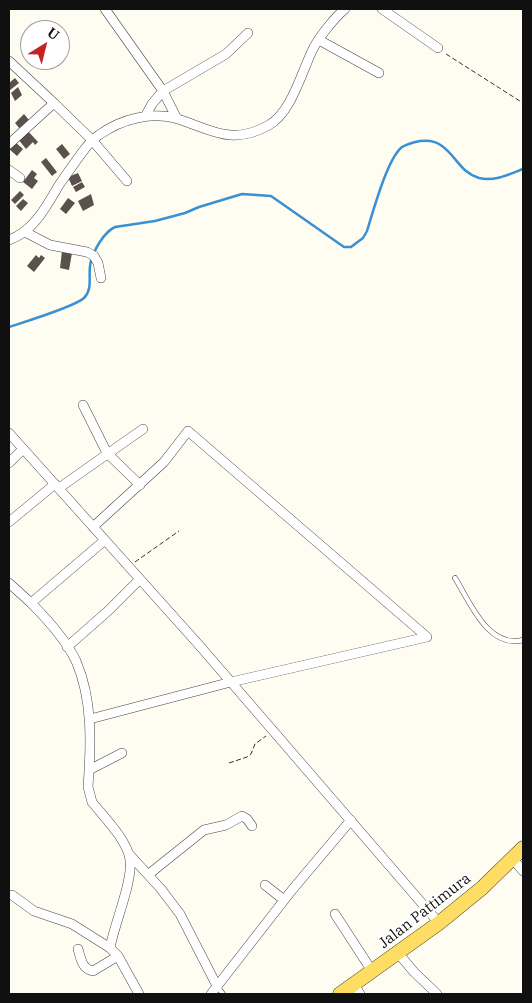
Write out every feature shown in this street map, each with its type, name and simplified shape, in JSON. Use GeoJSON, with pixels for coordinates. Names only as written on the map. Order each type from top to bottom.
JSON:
{"type":"FeatureCollection","features":[{"type":"Feature","properties":{"kind":"main road","name":"Jalan Pattimura"},"geometry":{"type":"LineString","coordinates":[[340,994],[357,989],[372,971],[439,924],[482,888],[523,848]]}},
{"type":"Feature","properties":{"kind":"street"},"geometry":{"type":"LineString","coordinates":[[105,9],[163,91],[177,119]]}},
{"type":"Feature","properties":{"kind":"street"},"geometry":{"type":"LineString","coordinates":[[10,237],[25,232],[44,210],[69,170],[92,140],[112,127],[146,115],[177,119],[204,130],[237,136],[260,130],[270,124],[281,116],[315,45],[345,9]]}},
{"type":"Feature","properties":{"kind":"street"},"geometry":{"type":"LineString","coordinates":[[382,9],[438,48]]}},
{"type":"Feature","properties":{"kind":"street"},"geometry":{"type":"LineString","coordinates":[[146,115],[163,91],[226,54],[248,33]]}},
{"type":"Feature","properties":{"kind":"street"},"geometry":{"type":"LineString","coordinates":[[319,40],[379,73]]}},
{"type":"Feature","properties":{"kind":"street"},"geometry":{"type":"LineString","coordinates":[[9,61],[92,140],[127,181]]}},
{"type":"Feature","properties":{"kind":"street"},"geometry":{"type":"LineString","coordinates":[[9,144],[54,103]]}},
{"type":"Feature","properties":{"kind":"street"},"geometry":{"type":"LineString","coordinates":[[9,170],[20,178]]}},
{"type":"Feature","properties":{"kind":"street"},"geometry":{"type":"LineString","coordinates":[[25,232],[50,245],[87,252],[94,256],[98,263],[101,278]]}},
{"type":"Feature","properties":{"kind":"street"},"geometry":{"type":"LineString","coordinates":[[83,405],[107,453],[140,485]]}},
{"type":"Feature","properties":{"kind":"street"},"geometry":{"type":"LineString","coordinates":[[9,522],[57,486],[143,429]]}},
{"type":"Feature","properties":{"kind":"street"},"geometry":{"type":"LineString","coordinates":[[90,719],[231,682],[427,637],[188,431],[164,462],[94,527]]}},
{"type":"Feature","properties":{"kind":"street"},"geometry":{"type":"LineString","coordinates":[[9,433],[231,682],[439,924]]}},
{"type":"Feature","properties":{"kind":"street"},"geometry":{"type":"LineString","coordinates":[[9,463],[24,449]]}},
{"type":"Feature","properties":{"kind":"street"},"geometry":{"type":"LineString","coordinates":[[31,603],[105,540]]}},
{"type":"Feature","properties":{"kind":"street"},"geometry":{"type":"LineString","coordinates":[[67,647],[108,611],[140,579]]}},
{"type":"Feature","properties":{"kind":"street"},"geometry":{"type":"LineString","coordinates":[[9,582],[31,603],[67,647],[75,660],[81,677],[90,719],[88,787],[92,802],[123,843],[128,854],[130,868],[110,948]]}},
{"type":"Feature","properties":{"kind":"street"},"geometry":{"type":"LineString","coordinates":[[89,770],[122,753]]}},
{"type":"Feature","properties":{"kind":"street"},"geometry":{"type":"LineString","coordinates":[[148,874],[205,829],[226,825],[242,816],[252,826]]}},
{"type":"Feature","properties":{"kind":"street"},"geometry":{"type":"LineString","coordinates":[[211,994],[284,900],[351,820]]}},
{"type":"Feature","properties":{"kind":"street"},"geometry":{"type":"LineString","coordinates":[[128,854],[148,874],[180,914],[217,986]]}},
{"type":"Feature","properties":{"kind":"street"},"geometry":{"type":"LineString","coordinates":[[512,858],[523,871]]}},
{"type":"Feature","properties":{"kind":"street"},"geometry":{"type":"LineString","coordinates":[[265,885],[284,900]]}},
{"type":"Feature","properties":{"kind":"street"},"geometry":{"type":"LineString","coordinates":[[12,895],[34,911],[72,924],[110,948],[118,956],[139,994]]}},
{"type":"Feature","properties":{"kind":"street"},"geometry":{"type":"LineString","coordinates":[[335,914],[372,971]]}},
{"type":"Feature","properties":{"kind":"street"},"geometry":{"type":"LineString","coordinates":[[78,949],[84,966],[89,970],[101,967],[118,956]]}},
{"type":"Feature","properties":{"kind":"street"},"geometry":{"type":"LineString","coordinates":[[398,953],[414,972],[437,994]]}},
{"type":"Feature","properties":{"kind":"lane"},"geometry":{"type":"LineString","coordinates":[[455,578],[483,623],[497,637],[514,642],[523,640]]}},
{"type":"Feature","properties":{"kind":"lane"},"geometry":{"type":"LineString","coordinates":[[217,986],[223,994]]}},
{"type":"Feature","properties":{"kind":"path"},"geometry":{"type":"LineString","coordinates":[[438,48],[523,103]]}},
{"type":"Feature","properties":{"kind":"path"},"geometry":{"type":"LineString","coordinates":[[129,567],[180,531]]}},
{"type":"Feature","properties":{"kind":"path"},"geometry":{"type":"LineString","coordinates":[[229,763],[247,758],[255,744],[273,731]]}},
{"type":"Feature","properties":{"kind":"building"},"geometry":{"type":"Polygon","coordinates":[[[15,78],[19,83],[9,91],[9,83],[15,78]]]}},
{"type":"Feature","properties":{"kind":"building"},"geometry":{"type":"Polygon","coordinates":[[[18,87],[22,95],[15,101],[11,93],[18,87]]]}},
{"type":"Feature","properties":{"kind":"building"},"geometry":{"type":"Polygon","coordinates":[[[24,114],[29,120],[20,129],[15,123],[24,114]]]}},
{"type":"Feature","properties":{"kind":"building"},"geometry":{"type":"Polygon","coordinates":[[[27,130],[38,142],[35,145],[33,142],[26,149],[18,139],[27,130]]]}},
{"type":"Feature","properties":{"kind":"building"},"geometry":{"type":"Polygon","coordinates":[[[13,140],[23,149],[17,156],[9,149],[13,140]]]}},
{"type":"Feature","properties":{"kind":"building"},"geometry":{"type":"Polygon","coordinates":[[[62,144],[70,154],[64,159],[56,149],[62,144]]]}},
{"type":"Feature","properties":{"kind":"building"},"geometry":{"type":"Polygon","coordinates":[[[46,158],[57,172],[52,176],[41,162],[46,158]]]}},
{"type":"Feature","properties":{"kind":"building"},"geometry":{"type":"Polygon","coordinates":[[[32,170],[37,174],[34,178],[38,181],[32,189],[23,182],[32,170]]]}},
{"type":"Feature","properties":{"kind":"building"},"geometry":{"type":"Polygon","coordinates":[[[78,173],[82,181],[72,186],[68,177],[78,173]]]}},
{"type":"Feature","properties":{"kind":"building"},"geometry":{"type":"Polygon","coordinates":[[[82,182],[85,187],[76,192],[73,187],[82,182]]]}},
{"type":"Feature","properties":{"kind":"building"},"geometry":{"type":"Polygon","coordinates":[[[20,191],[24,195],[15,204],[11,200],[20,191]]]}},
{"type":"Feature","properties":{"kind":"building"},"geometry":{"type":"Polygon","coordinates":[[[91,194],[94,205],[83,211],[78,201],[91,194]]]}},
{"type":"Feature","properties":{"kind":"building"},"geometry":{"type":"Polygon","coordinates":[[[68,198],[75,203],[66,214],[60,209],[68,198]]]}},
{"type":"Feature","properties":{"kind":"building"},"geometry":{"type":"Polygon","coordinates":[[[23,199],[28,203],[21,211],[16,206],[23,199]]]}},
{"type":"Feature","properties":{"kind":"building"},"geometry":{"type":"Polygon","coordinates":[[[62,251],[72,253],[69,270],[60,268],[62,251]]]}},
{"type":"Feature","properties":{"kind":"building"},"geometry":{"type":"Polygon","coordinates":[[[36,255],[39,258],[41,255],[45,258],[34,272],[27,266],[36,255]]]}},
{"type":"Feature","properties":{"kind":"waterway"},"geometry":{"type":"LineString","coordinates":[[9,327],[60,310],[84,298],[89,290],[90,266],[94,252],[103,237],[115,227],[155,221],[242,194],[271,196],[344,247],[351,247],[363,238],[367,231],[386,174],[396,153],[404,146],[423,141],[437,143],[447,150],[467,172],[479,178],[496,178],[523,169]]}}]}
